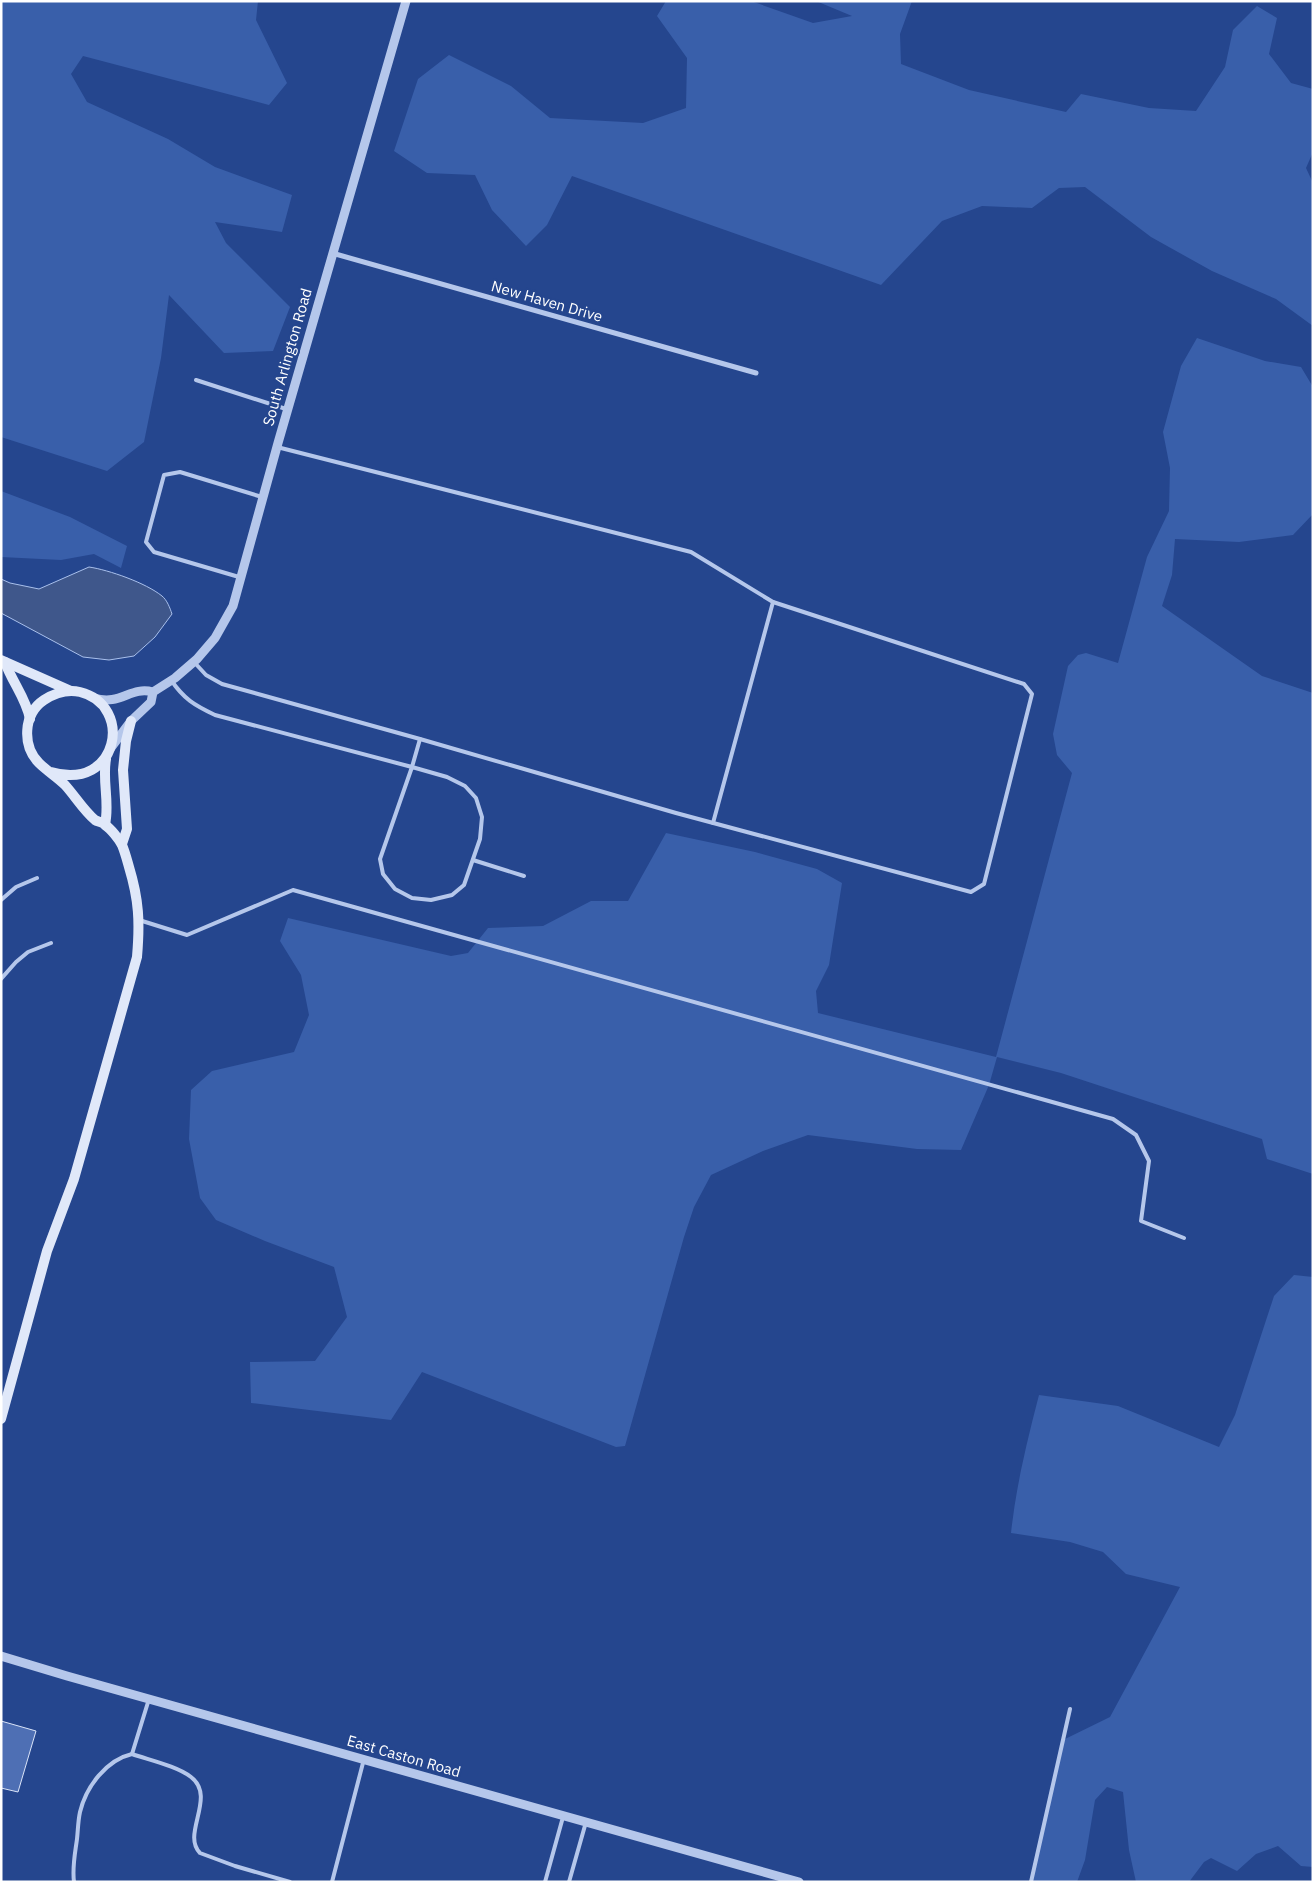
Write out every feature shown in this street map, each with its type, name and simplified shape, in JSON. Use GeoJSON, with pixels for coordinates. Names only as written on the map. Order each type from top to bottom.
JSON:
{"type":"FeatureCollection","features":[{"type":"Feature","properties":{"kind":"main road"},"geometry":{"type":"LineString","coordinates":[[3,661],[23,668],[72,691]]}},
{"type":"Feature","properties":{"kind":"main road"},"geometry":{"type":"LineString","coordinates":[[3,661],[24,698],[30,719]]}},
{"type":"Feature","properties":{"kind":"main road"},"geometry":{"type":"LineString","coordinates":[[1,1418],[47,1251],[74,1179],[137,957],[139,920],[136,891],[122,844],[105,824],[95,819],[51,772],[40,764],[32,753],[27,740],[28,726],[32,713],[40,702],[52,695],[65,691],[80,692],[93,698],[104,707],[111,720],[113,735],[104,770],[107,816],[105,824]]}},
{"type":"Feature","properties":{"kind":"main road"},"geometry":{"type":"LineString","coordinates":[[122,844],[126,829],[123,770],[126,741],[132,721]]}},
{"type":"Feature","properties":{"kind":"main road"},"geometry":{"type":"LineString","coordinates":[[51,772],[64,776],[78,776],[91,771],[103,762],[109,752]]}},
{"type":"Feature","properties":{"kind":"street","name":"South Arlington Road"},"geometry":{"type":"LineString","coordinates":[[109,752],[132,721],[151,702],[153,692],[194,662],[215,638],[233,606],[332,253],[406,1]]}},
{"type":"Feature","properties":{"kind":"street","name":"New Haven Drive"},"geometry":{"type":"LineString","coordinates":[[332,253],[756,373]]}},
{"type":"Feature","properties":{"kind":"street","name":"South Arlington Road"},"geometry":{"type":"LineString","coordinates":[[93,698],[104,701],[116,700],[143,689],[153,692]]}},
{"type":"Feature","properties":{"kind":"street","name":"East Caston Road"},"geometry":{"type":"LineString","coordinates":[[1,1656],[799,1882]]}},
{"type":"Feature","properties":{"kind":"lane"},"geometry":{"type":"LineString","coordinates":[[196,380],[288,410]]}},
{"type":"Feature","properties":{"kind":"lane"},"geometry":{"type":"LineString","coordinates":[[194,662],[206,675],[222,684],[713,823],[971,892],[984,884],[1032,694],[1024,684],[773,602],[691,552],[277,447]]}},
{"type":"Feature","properties":{"kind":"lane"},"geometry":{"type":"LineString","coordinates":[[242,577],[154,552],[146,542],[164,475],[180,472],[264,498]]}},
{"type":"Feature","properties":{"kind":"lane"},"geometry":{"type":"LineString","coordinates":[[713,823],[773,602]]}},
{"type":"Feature","properties":{"kind":"lane"},"geometry":{"type":"LineString","coordinates":[[171,680],[180,693],[192,704],[215,715],[412,768],[447,777],[465,786],[476,798],[482,817],[480,839],[464,885],[452,895],[431,900],[412,898],[395,889],[383,874],[380,859],[412,768],[420,739]]}},
{"type":"Feature","properties":{"kind":"lane"},"geometry":{"type":"LineString","coordinates":[[472,860],[524,876]]}},
{"type":"Feature","properties":{"kind":"lane"},"geometry":{"type":"LineString","coordinates":[[1,900],[16,887],[37,878]]}},
{"type":"Feature","properties":{"kind":"lane"},"geometry":{"type":"LineString","coordinates":[[139,920],[187,936],[292,890],[1112,1119],[1136,1135],[1149,1161],[1141,1221],[1184,1238]]}},
{"type":"Feature","properties":{"kind":"lane"},"geometry":{"type":"LineString","coordinates":[[1,979],[28,952],[52,943]]}},
{"type":"Feature","properties":{"kind":"lane"},"geometry":{"type":"LineString","coordinates":[[132,1754],[149,1698]]}},
{"type":"Feature","properties":{"kind":"lane"},"geometry":{"type":"LineString","coordinates":[[1031,1882],[1070,1709]]}},
{"type":"Feature","properties":{"kind":"lane"},"geometry":{"type":"LineString","coordinates":[[74,1882],[73,1865],[80,1811],[85,1796],[98,1777],[111,1763],[132,1754],[190,1775],[198,1784],[201,1801],[194,1840],[196,1849],[200,1854],[290,1882]]}},
{"type":"Feature","properties":{"kind":"lane"},"geometry":{"type":"LineString","coordinates":[[332,1882],[364,1759]]}},
{"type":"Feature","properties":{"kind":"lane"},"geometry":{"type":"LineString","coordinates":[[544,1882],[564,1816]]}},
{"type":"Feature","properties":{"kind":"lane"},"geometry":{"type":"LineString","coordinates":[[569,1882],[586,1822]]}},
{"type":"Feature","properties":{"kind":"shaded area"},"geometry":{"type":"Polygon","coordinates":[[[1,1],[258,1],[256,20],[287,83],[269,105],[83,56],[71,74],[87,102],[168,139],[215,167],[292,195],[282,232],[215,222],[226,243],[290,307],[273,351],[224,353],[169,295],[161,358],[144,442],[107,471],[1,437],[1,1]]]}},
{"type":"Feature","properties":{"kind":"shaded area"},"geometry":{"type":"Polygon","coordinates":[[[666,1],[751,1],[813,23],[852,16],[816,1],[912,1],[900,34],[901,64],[969,90],[1066,112],[1081,94],[1149,108],[1196,111],[1225,67],[1233,30],[1257,6],[1277,18],[1269,54],[1291,83],[1313,89],[1313,152],[1306,168],[1313,183],[1313,326],[1276,299],[1212,271],[1151,237],[1085,187],[1059,188],[1032,208],[982,206],[942,221],[881,285],[572,176],[547,225],[526,246],[492,210],[475,175],[427,173],[394,151],[418,79],[449,55],[511,86],[550,118],[643,123],[686,108],[687,58],[657,16],[666,1]]]}},
{"type":"Feature","properties":{"kind":"shaded area"},"geometry":{"type":"Polygon","coordinates":[[[1197,338],[1265,361],[1301,367],[1313,387],[1313,514],[1293,535],[1239,542],[1175,539],[1172,575],[1162,606],[1262,676],[1313,693],[1313,1174],[1267,1159],[1262,1139],[1061,1073],[997,1057],[989,1085],[961,1150],[917,1149],[808,1135],[763,1151],[711,1175],[694,1207],[684,1237],[625,1446],[616,1447],[422,1372],[391,1420],[251,1403],[250,1362],[315,1361],[347,1317],[334,1267],[216,1220],[200,1198],[189,1139],[191,1090],[212,1071],[294,1052],[309,1015],[301,975],[280,941],[288,918],[451,956],[468,953],[488,928],[543,926],[591,901],[628,901],[666,833],[755,852],[817,869],[842,883],[829,965],[816,991],[818,1013],[996,1057],[1072,773],[1057,755],[1053,734],[1068,666],[1078,655],[1086,653],[1118,663],[1147,557],[1169,511],[1170,468],[1163,432],[1181,366],[1197,338]]]}},
{"type":"Feature","properties":{"kind":"shaded area"},"geometry":{"type":"Polygon","coordinates":[[[1,491],[70,517],[127,546],[121,568],[94,554],[61,560],[1,557],[1,491]]]}},
{"type":"Feature","properties":{"kind":"shaded area"},"geometry":{"type":"Polygon","coordinates":[[[89,567],[117,574],[137,582],[155,591],[168,604],[172,614],[155,637],[134,656],[109,660],[83,657],[1,613],[1,579],[10,583],[39,589],[89,567]]]}},
{"type":"Feature","properties":{"kind":"shaded area"},"geometry":{"type":"Polygon","coordinates":[[[1294,1275],[1313,1277],[1313,1867],[1301,1866],[1278,1846],[1256,1854],[1237,1871],[1211,1858],[1204,1862],[1189,1882],[1136,1882],[1129,1850],[1123,1792],[1107,1787],[1095,1800],[1085,1860],[1077,1882],[1031,1882],[1063,1740],[1110,1717],[1180,1587],[1126,1574],[1103,1552],[1070,1542],[1011,1533],[1022,1464],[1039,1395],[1118,1406],[1219,1447],[1235,1415],[1274,1296],[1294,1275]]]}},
{"type":"Feature","properties":{"kind":"building"},"geometry":{"type":"Polygon","coordinates":[[[1,1721],[36,1731],[18,1792],[1,1788],[1,1721]]]}}]}
